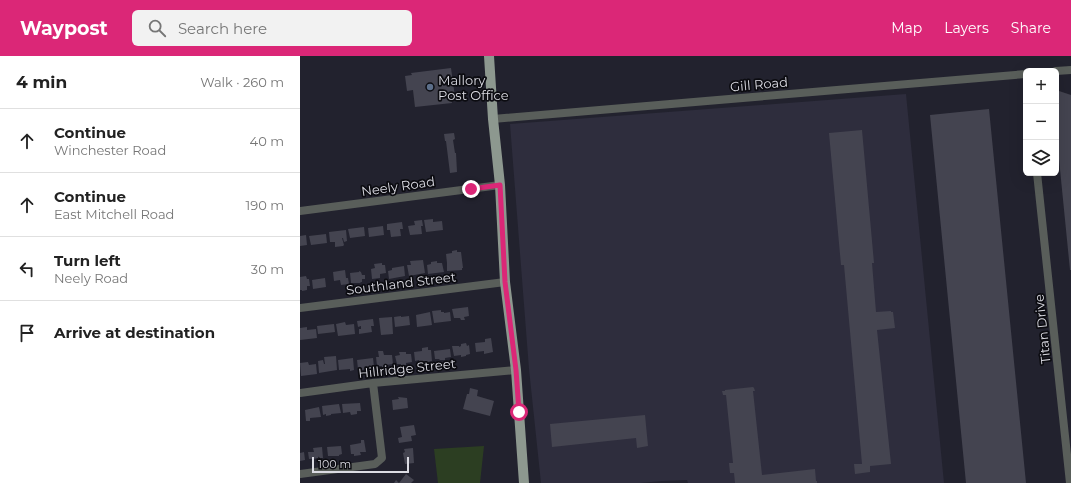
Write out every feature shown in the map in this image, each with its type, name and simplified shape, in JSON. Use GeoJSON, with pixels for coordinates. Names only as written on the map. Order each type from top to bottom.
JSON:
{"type":"FeatureCollection","features":[{"type":"Feature","properties":{"kind":"main road"},"geometry":{"type":"LineString","coordinates":[[489,56],[493,119],[500,185],[505,282],[516,370],[524,483]]}},
{"type":"Feature","properties":{"kind":"street"},"geometry":{"type":"LineString","coordinates":[[1059,71],[1071,70]]}},
{"type":"Feature","properties":{"kind":"street","name":"Gill Road"},"geometry":{"type":"LineString","coordinates":[[493,119],[1023,74]]}},
{"type":"Feature","properties":{"kind":"street","name":"Titan Drive"},"geometry":{"type":"LineString","coordinates":[[1037,176],[1070,483]]}},
{"type":"Feature","properties":{"kind":"street","name":"Neely Road"},"geometry":{"type":"LineString","coordinates":[[300,211],[500,185]]}},
{"type":"Feature","properties":{"kind":"street","name":"Southland Street"},"geometry":{"type":"LineString","coordinates":[[300,308],[505,282]]}},
{"type":"Feature","properties":{"kind":"street","name":"Hillridge Street"},"geometry":{"type":"LineString","coordinates":[[300,392],[373,383],[516,370]]}},
{"type":"Feature","properties":{"kind":"street"},"geometry":{"type":"LineString","coordinates":[[300,474],[375,464],[382,458],[373,383]]}},
{"type":"Feature","properties":{"kind":"shaded area"},"geometry":{"type":"Polygon","coordinates":[[[906,94],[944,483],[688,483],[687,480],[640,483],[541,483],[529,369],[510,124],[906,94]]]}},
{"type":"Feature","properties":{"kind":"green space"},"geometry":{"type":"Polygon","coordinates":[[[484,446],[480,483],[438,483],[434,449],[484,446]]]}},
{"type":"Feature","properties":{"kind":"building","name":"Mallory Post Office"},"geometry":{"type":"Polygon","coordinates":[[[451,68],[455,97],[451,98],[452,103],[415,107],[413,90],[407,91],[405,76],[412,75],[411,73],[451,68]]]}},
{"type":"Feature","properties":{"kind":"building"},"geometry":{"type":"Polygon","coordinates":[[[1059,91],[1071,95],[1070,270],[1059,159],[1059,91]]]}},
{"type":"Feature","properties":{"kind":"building"},"geometry":{"type":"Polygon","coordinates":[[[989,109],[1026,483],[966,483],[930,115],[989,109]]]}},
{"type":"Feature","properties":{"kind":"building"},"geometry":{"type":"Polygon","coordinates":[[[862,130],[874,263],[872,263],[876,312],[893,312],[895,328],[877,330],[891,464],[870,466],[870,472],[855,474],[854,464],[862,464],[844,265],[841,265],[829,133],[862,130]]]}},
{"type":"Feature","properties":{"kind":"building"},"geometry":{"type":"Polygon","coordinates":[[[454,133],[455,139],[453,140],[456,153],[457,172],[450,173],[444,134],[454,133]]]}},
{"type":"Feature","properties":{"kind":"building"},"geometry":{"type":"Polygon","coordinates":[[[433,219],[433,222],[442,221],[443,230],[426,232],[424,220],[433,219]]]}},
{"type":"Feature","properties":{"kind":"building"},"geometry":{"type":"Polygon","coordinates":[[[422,220],[422,234],[410,235],[408,226],[415,225],[414,221],[422,220]]]}},
{"type":"Feature","properties":{"kind":"building"},"geometry":{"type":"Polygon","coordinates":[[[402,222],[403,229],[400,229],[401,236],[391,237],[390,230],[387,230],[387,224],[402,222]]]}},
{"type":"Feature","properties":{"kind":"building"},"geometry":{"type":"Polygon","coordinates":[[[383,226],[384,235],[369,237],[368,228],[383,226]]]}},
{"type":"Feature","properties":{"kind":"building"},"geometry":{"type":"Polygon","coordinates":[[[364,227],[365,236],[350,238],[348,229],[364,227]]]}},
{"type":"Feature","properties":{"kind":"building"},"geometry":{"type":"Polygon","coordinates":[[[346,230],[347,241],[344,242],[342,238],[344,245],[335,247],[335,242],[330,242],[329,232],[346,230]]]}},
{"type":"Feature","properties":{"kind":"building"},"geometry":{"type":"Polygon","coordinates":[[[326,234],[327,243],[311,245],[309,236],[326,234]]]}},
{"type":"Feature","properties":{"kind":"building"},"geometry":{"type":"Polygon","coordinates":[[[306,235],[307,245],[300,246],[300,236],[306,235]]]}},
{"type":"Feature","properties":{"kind":"building"},"geometry":{"type":"Polygon","coordinates":[[[457,250],[457,252],[461,252],[462,270],[447,271],[446,254],[457,250]]]}},
{"type":"Feature","properties":{"kind":"building"},"geometry":{"type":"Polygon","coordinates":[[[423,260],[425,273],[409,276],[407,265],[411,265],[410,261],[423,260]]]}},
{"type":"Feature","properties":{"kind":"building"},"geometry":{"type":"Polygon","coordinates":[[[437,261],[437,263],[442,263],[444,272],[428,274],[427,265],[431,264],[431,262],[437,261]]]}},
{"type":"Feature","properties":{"kind":"building"},"geometry":{"type":"Polygon","coordinates":[[[382,263],[382,265],[385,265],[386,273],[380,274],[380,278],[372,279],[371,269],[375,268],[374,264],[382,263]]]}},
{"type":"Feature","properties":{"kind":"building"},"geometry":{"type":"Polygon","coordinates":[[[404,266],[405,276],[389,279],[388,271],[392,270],[392,268],[404,266]]]}},
{"type":"Feature","properties":{"kind":"building"},"geometry":{"type":"Polygon","coordinates":[[[345,270],[346,278],[348,278],[349,284],[341,285],[340,280],[334,281],[333,272],[345,270]]]}},
{"type":"Feature","properties":{"kind":"building"},"geometry":{"type":"Polygon","coordinates":[[[359,271],[362,275],[365,275],[365,279],[362,279],[362,282],[360,282],[361,283],[351,283],[350,273],[359,271]]]}},
{"type":"Feature","properties":{"kind":"building"},"geometry":{"type":"Polygon","coordinates":[[[306,276],[307,279],[309,279],[310,286],[307,286],[307,290],[302,291],[300,290],[300,277],[306,276]]]}},
{"type":"Feature","properties":{"kind":"building"},"geometry":{"type":"Polygon","coordinates":[[[325,278],[326,287],[313,289],[312,280],[325,278]]]}},
{"type":"Feature","properties":{"kind":"building"},"geometry":{"type":"Polygon","coordinates":[[[468,307],[469,316],[464,317],[465,320],[454,318],[452,309],[468,307]]]}},
{"type":"Feature","properties":{"kind":"building"},"geometry":{"type":"Polygon","coordinates":[[[441,310],[441,312],[444,313],[450,312],[451,321],[434,323],[432,311],[441,310]]]}},
{"type":"Feature","properties":{"kind":"building"},"geometry":{"type":"Polygon","coordinates":[[[430,312],[432,325],[417,327],[416,315],[430,312]]]}},
{"type":"Feature","properties":{"kind":"building"},"geometry":{"type":"Polygon","coordinates":[[[409,316],[410,325],[395,327],[394,317],[409,316]]]}},
{"type":"Feature","properties":{"kind":"building"},"geometry":{"type":"Polygon","coordinates":[[[392,317],[393,334],[381,335],[379,318],[392,317]]]}},
{"type":"Feature","properties":{"kind":"building"},"geometry":{"type":"Polygon","coordinates":[[[373,319],[374,326],[371,326],[372,332],[359,334],[359,329],[361,329],[361,326],[358,327],[357,321],[373,319]]]}},
{"type":"Feature","properties":{"kind":"building"},"geometry":{"type":"Polygon","coordinates":[[[345,322],[346,325],[354,324],[355,334],[338,336],[336,324],[345,322]]]}},
{"type":"Feature","properties":{"kind":"building"},"geometry":{"type":"Polygon","coordinates":[[[334,324],[335,332],[318,334],[317,326],[334,324]]]}},
{"type":"Feature","properties":{"kind":"building"},"geometry":{"type":"Polygon","coordinates":[[[307,327],[307,330],[316,329],[317,338],[300,340],[300,328],[307,327]]]}},
{"type":"Feature","properties":{"kind":"building"},"geometry":{"type":"Polygon","coordinates":[[[491,338],[493,352],[484,354],[484,351],[476,352],[475,343],[485,342],[485,339],[491,338]]]}},
{"type":"Feature","properties":{"kind":"building"},"geometry":{"type":"Polygon","coordinates":[[[466,343],[467,346],[469,345],[470,354],[461,357],[461,355],[454,356],[452,346],[459,347],[461,344],[466,343]]]}},
{"type":"Feature","properties":{"kind":"building"},"geometry":{"type":"Polygon","coordinates":[[[428,347],[428,350],[431,350],[432,361],[415,361],[414,352],[422,351],[422,348],[428,347]]]}},
{"type":"Feature","properties":{"kind":"building"},"geometry":{"type":"Polygon","coordinates":[[[450,349],[451,357],[445,358],[445,360],[435,359],[434,351],[450,349]]]}},
{"type":"Feature","properties":{"kind":"building"},"geometry":{"type":"Polygon","coordinates":[[[378,351],[383,351],[384,355],[392,355],[393,364],[382,367],[377,366],[376,357],[379,357],[378,351]]]}},
{"type":"Feature","properties":{"kind":"building"},"geometry":{"type":"Polygon","coordinates":[[[399,352],[411,354],[412,362],[406,363],[406,365],[397,364],[395,356],[400,355],[399,352]]]}},
{"type":"Feature","properties":{"kind":"building"},"geometry":{"type":"Polygon","coordinates":[[[336,356],[337,370],[319,373],[318,361],[323,360],[325,364],[324,357],[336,356]]]}},
{"type":"Feature","properties":{"kind":"building"},"geometry":{"type":"Polygon","coordinates":[[[353,358],[354,370],[339,370],[338,360],[353,358]]]}},
{"type":"Feature","properties":{"kind":"building"},"geometry":{"type":"Polygon","coordinates":[[[373,358],[374,367],[368,367],[368,369],[362,370],[362,368],[358,369],[357,360],[373,358]]]}},
{"type":"Feature","properties":{"kind":"building"},"geometry":{"type":"Polygon","coordinates":[[[308,362],[309,365],[316,364],[317,374],[301,376],[300,363],[308,362]]]}},
{"type":"Feature","properties":{"kind":"building"},"geometry":{"type":"Polygon","coordinates":[[[753,387],[755,391],[753,391],[762,475],[815,469],[817,483],[735,483],[734,473],[730,473],[729,463],[733,463],[726,395],[723,395],[722,391],[753,387]]]}},
{"type":"Feature","properties":{"kind":"building"},"geometry":{"type":"Polygon","coordinates":[[[470,388],[478,390],[477,396],[494,401],[490,416],[463,409],[470,388]]]}},
{"type":"Feature","properties":{"kind":"building"},"geometry":{"type":"Polygon","coordinates":[[[398,397],[407,398],[408,408],[393,410],[392,400],[399,399],[398,397]]]}},
{"type":"Feature","properties":{"kind":"building"},"geometry":{"type":"Polygon","coordinates":[[[360,403],[361,411],[357,411],[357,414],[351,415],[350,412],[343,413],[342,404],[360,403]]]}},
{"type":"Feature","properties":{"kind":"building"},"geometry":{"type":"Polygon","coordinates":[[[339,404],[341,413],[326,416],[326,414],[323,415],[322,406],[339,404]]]}},
{"type":"Feature","properties":{"kind":"building"},"geometry":{"type":"Polygon","coordinates":[[[319,407],[321,417],[310,418],[310,421],[306,421],[305,410],[319,407]]]}},
{"type":"Feature","properties":{"kind":"building"},"geometry":{"type":"Polygon","coordinates":[[[645,415],[648,446],[637,448],[636,438],[552,447],[550,424],[645,415]]]}},
{"type":"Feature","properties":{"kind":"building"},"geometry":{"type":"Polygon","coordinates":[[[414,425],[416,435],[411,436],[412,441],[399,443],[398,438],[402,437],[400,427],[414,425]]]}},
{"type":"Feature","properties":{"kind":"building"},"geometry":{"type":"Polygon","coordinates":[[[361,440],[364,440],[366,452],[360,452],[361,455],[354,456],[354,454],[351,454],[350,445],[361,443],[361,440]]]}},
{"type":"Feature","properties":{"kind":"building"},"geometry":{"type":"Polygon","coordinates":[[[341,446],[342,454],[339,456],[328,456],[327,447],[341,446]]]}},
{"type":"Feature","properties":{"kind":"building"},"geometry":{"type":"Polygon","coordinates":[[[322,447],[323,458],[309,459],[308,452],[314,452],[313,448],[322,447]]]}},
{"type":"Feature","properties":{"kind":"building"},"geometry":{"type":"Polygon","coordinates":[[[413,448],[414,463],[405,464],[403,453],[405,452],[404,449],[413,448]]]}},
{"type":"Feature","properties":{"kind":"building"},"geometry":{"type":"Polygon","coordinates":[[[304,452],[305,460],[300,461],[300,453],[304,452]]]}},
{"type":"Feature","properties":{"kind":"building"},"geometry":{"type":"Polygon","coordinates":[[[406,474],[414,480],[411,483],[399,483],[406,474]]]}},
{"type":"Feature","properties":{"kind":"place","name":"Mallory Post Office"},"geometry":{"type":"Point","coordinates":[430,87]}},
{"type":"Feature","properties":{"kind":"route"},"geometry":{"type":"LineString","coordinates":[[471,189],[500,185],[505,282],[516,370],[519,412]]}}]}
